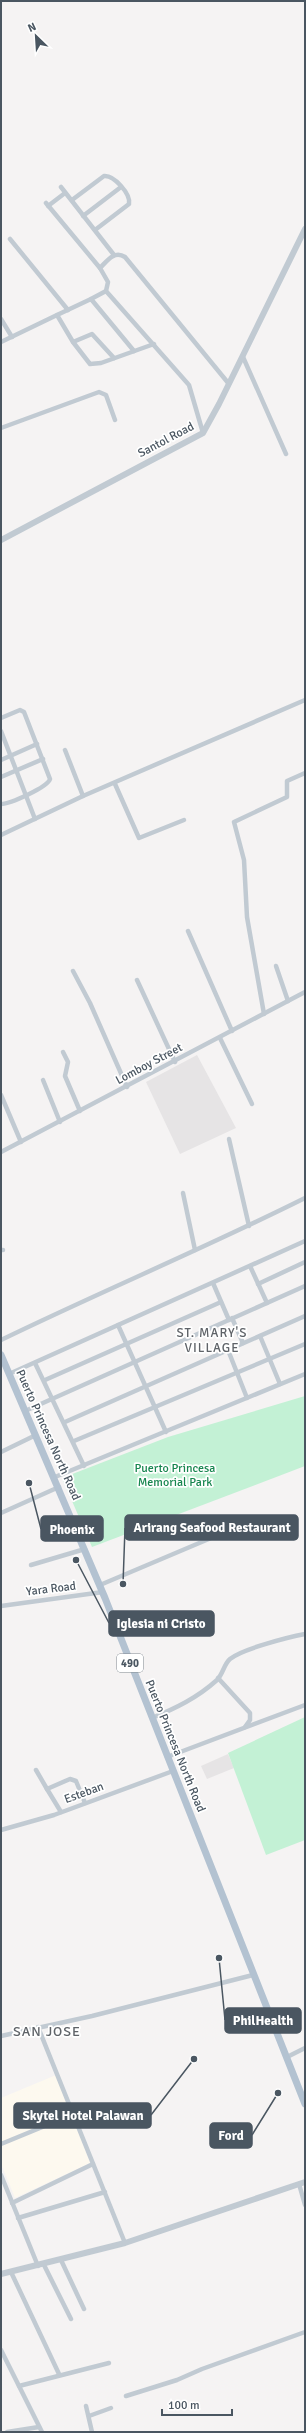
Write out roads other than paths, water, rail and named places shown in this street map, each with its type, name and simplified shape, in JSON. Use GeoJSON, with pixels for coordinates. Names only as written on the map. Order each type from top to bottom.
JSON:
{"type":"FeatureCollection","features":[{"type":"Feature","properties":{"kind":"main road","name":"Puerto Princesa North Road"},"geometry":{"type":"LineString","coordinates":[[1,1355],[55,1477],[100,1585],[305,2104]]}},
{"type":"Feature","properties":{"kind":"street"},"geometry":{"type":"LineString","coordinates":[[72,200],[104,176],[114,178],[121,187],[129,198],[129,204],[94,230]]}},
{"type":"Feature","properties":{"kind":"street"},"geometry":{"type":"LineString","coordinates":[[61,187],[114,255]]}},
{"type":"Feature","properties":{"kind":"street"},"geometry":{"type":"LineString","coordinates":[[83,216],[121,187]]}},
{"type":"Feature","properties":{"kind":"street"},"geometry":{"type":"LineString","coordinates":[[1,342],[106,291],[108,282],[100,268],[47,204],[65,193]]}},
{"type":"Feature","properties":{"kind":"street","name":"Santol Road"},"geometry":{"type":"LineString","coordinates":[[1,540],[203,433],[243,357],[305,229]]}},
{"type":"Feature","properties":{"kind":"street"},"geometry":{"type":"LineString","coordinates":[[10,239],[68,310]]}},
{"type":"Feature","properties":{"kind":"street"},"geometry":{"type":"LineString","coordinates":[[100,268],[114,255],[118,254],[125,258],[229,384]]}},
{"type":"Feature","properties":{"kind":"street"},"geometry":{"type":"LineString","coordinates":[[106,291],[189,385],[203,433]]}},
{"type":"Feature","properties":{"kind":"street"},"geometry":{"type":"LineString","coordinates":[[91,299],[134,351]]}},
{"type":"Feature","properties":{"kind":"street"},"geometry":{"type":"LineString","coordinates":[[57,315],[73,342],[90,364],[101,363],[154,344]]}},
{"type":"Feature","properties":{"kind":"street"},"geometry":{"type":"LineString","coordinates":[[1,319],[12,337]]}},
{"type":"Feature","properties":{"kind":"street"},"geometry":{"type":"LineString","coordinates":[[73,342],[92,334],[114,358]]}},
{"type":"Feature","properties":{"kind":"street"},"geometry":{"type":"LineString","coordinates":[[243,357],[286,454]]}},
{"type":"Feature","properties":{"kind":"street"},"geometry":{"type":"LineString","coordinates":[[1,428],[99,392],[106,395],[115,420]]}},
{"type":"Feature","properties":{"kind":"street"},"geometry":{"type":"LineString","coordinates":[[1,835],[83,796],[115,784],[305,700]]}},
{"type":"Feature","properties":{"kind":"street"},"geometry":{"type":"LineString","coordinates":[[1,718],[22,711],[49,776],[49,782],[26,796],[1,804]]}},
{"type":"Feature","properties":{"kind":"street"},"geometry":{"type":"LineString","coordinates":[[1,731],[35,820]]}},
{"type":"Feature","properties":{"kind":"street"},"geometry":{"type":"LineString","coordinates":[[1,760],[37,744]]}},
{"type":"Feature","properties":{"kind":"street"},"geometry":{"type":"LineString","coordinates":[[65,750],[83,796]]}},
{"type":"Feature","properties":{"kind":"street"},"geometry":{"type":"LineString","coordinates":[[1,777],[42,759]]}},
{"type":"Feature","properties":{"kind":"street"},"geometry":{"type":"LineString","coordinates":[[264,1014],[247,917],[244,860],[234,822],[287,797],[287,781],[305,773]]}},
{"type":"Feature","properties":{"kind":"street"},"geometry":{"type":"LineString","coordinates":[[115,784],[139,838],[184,820]]}},
{"type":"Feature","properties":{"kind":"street"},"geometry":{"type":"LineString","coordinates":[[188,931],[232,1031]]}},
{"type":"Feature","properties":{"kind":"street"},"geometry":{"type":"LineString","coordinates":[[276,966],[288,1001]]}},
{"type":"Feature","properties":{"kind":"street"},"geometry":{"type":"LineString","coordinates":[[73,971],[90,1003],[127,1087]]}},
{"type":"Feature","properties":{"kind":"street"},"geometry":{"type":"LineString","coordinates":[[137,980],[175,1062]]}},
{"type":"Feature","properties":{"kind":"street","name":"Lomboy Street"},"geometry":{"type":"LineString","coordinates":[[1,1152],[175,1062],[305,992]]}},
{"type":"Feature","properties":{"kind":"street"},"geometry":{"type":"LineString","coordinates":[[220,1038],[252,1104]]}},
{"type":"Feature","properties":{"kind":"street"},"geometry":{"type":"LineString","coordinates":[[63,1052],[68,1062],[65,1076],[80,1111]]}},
{"type":"Feature","properties":{"kind":"street"},"geometry":{"type":"LineString","coordinates":[[43,1080],[60,1122]]}},
{"type":"Feature","properties":{"kind":"street"},"geometry":{"type":"LineString","coordinates":[[1,1095],[21,1142]]}},
{"type":"Feature","properties":{"kind":"street"},"geometry":{"type":"LineString","coordinates":[[229,1139],[249,1226]]}},
{"type":"Feature","properties":{"kind":"street"},"geometry":{"type":"LineString","coordinates":[[183,1193],[195,1250]]}},
{"type":"Feature","properties":{"kind":"street"},"geometry":{"type":"LineString","coordinates":[[1,1340],[96,1294],[249,1226],[305,1198]]}},
{"type":"Feature","properties":{"kind":"street"},"geometry":{"type":"LineString","coordinates":[[9,1374],[305,1241]]}},
{"type":"Feature","properties":{"kind":"street"},"geometry":{"type":"LineString","coordinates":[[258,1284],[305,1262]]}},
{"type":"Feature","properties":{"kind":"street"},"geometry":{"type":"LineString","coordinates":[[250,1266],[267,1303]]}},
{"type":"Feature","properties":{"kind":"street"},"geometry":{"type":"LineString","coordinates":[[212,1283],[220,1302],[244,1343]]}},
{"type":"Feature","properties":{"kind":"street"},"geometry":{"type":"LineString","coordinates":[[25,1411],[305,1286]]}},
{"type":"Feature","properties":{"kind":"street"},"geometry":{"type":"LineString","coordinates":[[44,1380],[220,1302]]}},
{"type":"Feature","properties":{"kind":"street"},"geometry":{"type":"LineString","coordinates":[[65,1422],[305,1316]]}},
{"type":"Feature","properties":{"kind":"street"},"geometry":{"type":"LineString","coordinates":[[118,1325],[166,1432]]}},
{"type":"Feature","properties":{"kind":"street"},"geometry":{"type":"LineString","coordinates":[[260,1336],[280,1384]]}},
{"type":"Feature","properties":{"kind":"street"},"geometry":{"type":"LineString","coordinates":[[74,1441],[305,1344]]}},
{"type":"Feature","properties":{"kind":"street"},"geometry":{"type":"LineString","coordinates":[[228,1350],[247,1398]]}},
{"type":"Feature","properties":{"kind":"street"},"geometry":{"type":"LineString","coordinates":[[35,1363],[65,1422],[84,1466]]}},
{"type":"Feature","properties":{"kind":"street"},"geometry":{"type":"LineString","coordinates":[[55,1477],[305,1374]]}},
{"type":"Feature","properties":{"kind":"street"},"geometry":{"type":"LineString","coordinates":[[1,1452],[36,1435]]}},
{"type":"Feature","properties":{"kind":"street"},"geometry":{"type":"LineString","coordinates":[[1,1513],[58,1487]]}},
{"type":"Feature","properties":{"kind":"street"},"geometry":{"type":"LineString","coordinates":[[100,1585],[230,1530]]}},
{"type":"Feature","properties":{"kind":"street"},"geometry":{"type":"LineString","coordinates":[[31,1565],[85,1549]]}},
{"type":"Feature","properties":{"kind":"street","name":"Yara Road"},"geometry":{"type":"LineString","coordinates":[[1,1606],[102,1592]]}},
{"type":"Feature","properties":{"kind":"street"},"geometry":{"type":"LineString","coordinates":[[152,1718],[185,1704],[218,1678],[228,1662],[233,1658],[277,1640],[305,1634]]}},
{"type":"Feature","properties":{"kind":"street"},"geometry":{"type":"LineString","coordinates":[[218,1678],[250,1713],[250,1720],[245,1727]]}},
{"type":"Feature","properties":{"kind":"street"},"geometry":{"type":"LineString","coordinates":[[167,1757],[305,1705]]}},
{"type":"Feature","properties":{"kind":"street"},"geometry":{"type":"LineString","coordinates":[[36,1770],[61,1812]]}},
{"type":"Feature","properties":{"kind":"street","name":"Esteban"},"geometry":{"type":"LineString","coordinates":[[1,1830],[61,1812],[173,1771]]}},
{"type":"Feature","properties":{"kind":"street"},"geometry":{"type":"LineString","coordinates":[[47,1789],[72,1778],[76,1781],[85,1803]]}},
{"type":"Feature","properties":{"kind":"street"},"geometry":{"type":"LineString","coordinates":[[1,2036],[92,2016],[253,1974]]}},
{"type":"Feature","properties":{"kind":"street"},"geometry":{"type":"LineString","coordinates":[[38,2027],[125,2243]]}},
{"type":"Feature","properties":{"kind":"street"},"geometry":{"type":"LineString","coordinates":[[287,2057],[305,2048]]}},
{"type":"Feature","properties":{"kind":"street"},"geometry":{"type":"LineString","coordinates":[[1,2144],[74,2114]]}},
{"type":"Feature","properties":{"kind":"street"},"geometry":{"type":"LineString","coordinates":[[12,2203],[93,2164]]}},
{"type":"Feature","properties":{"kind":"street"},"geometry":{"type":"LineString","coordinates":[[1,2175],[18,2218],[41,2266],[71,2319]]}},
{"type":"Feature","properties":{"kind":"street"},"geometry":{"type":"LineString","coordinates":[[1,2274],[41,2266],[125,2243],[302,2183],[305,2205]]}},
{"type":"Feature","properties":{"kind":"street"},"geometry":{"type":"LineString","coordinates":[[18,2218],[105,2192]]}},
{"type":"Feature","properties":{"kind":"street"},"geometry":{"type":"LineString","coordinates":[[61,2260],[84,2309]]}},
{"type":"Feature","properties":{"kind":"street"},"geometry":{"type":"LineString","coordinates":[[11,2272],[59,2374]]}},
{"type":"Feature","properties":{"kind":"street"},"geometry":{"type":"LineString","coordinates":[[126,2396],[177,2380],[202,2368],[305,2332]]}},
{"type":"Feature","properties":{"kind":"street"},"geometry":{"type":"LineString","coordinates":[[1,2350],[42,2432]]}},
{"type":"Feature","properties":{"kind":"street"},"geometry":{"type":"LineString","coordinates":[[19,2386],[59,2374],[109,2363]]}},
{"type":"Feature","properties":{"kind":"street"},"geometry":{"type":"LineString","coordinates":[[86,2406],[92,2432]]}},
{"type":"Feature","properties":{"kind":"street"},"geometry":{"type":"LineString","coordinates":[[89,2416],[111,2408]]}},
{"type":"Feature","properties":{"kind":"street"},"geometry":{"type":"LineString","coordinates":[[7,2432],[39,2427]]}},
{"type":"Feature","properties":{"kind":"place","name":"Phoenix"},"geometry":{"type":"Point","coordinates":[29,1483]}},
{"type":"Feature","properties":{"kind":"place","name":"Iglesia ni Cristo"},"geometry":{"type":"Point","coordinates":[76,1560]}},
{"type":"Feature","properties":{"kind":"place","name":"Arirang Seafood Restaurant"},"geometry":{"type":"Point","coordinates":[123,1584]}},
{"type":"Feature","properties":{"kind":"place","name":"PhilHealth"},"geometry":{"type":"Point","coordinates":[219,1958]}},
{"type":"Feature","properties":{"kind":"place","name":"Skytel Hotel Palawan"},"geometry":{"type":"Point","coordinates":[194,2059]}},
{"type":"Feature","properties":{"kind":"place","name":"Ford"},"geometry":{"type":"Point","coordinates":[278,2093]}},
{"type":"Feature","properties":{"kind":"district","name":"ST. MARY'S VILLAGE"},"geometry":{"type":"Point","coordinates":[212,1340]}},
{"type":"Feature","properties":{"kind":"district","name":"SAN JOSE"},"geometry":{"type":"Point","coordinates":[47,2031]}},
{"type":"Feature","properties":{"kind":"park label","name":"Puerto Princesa Memorial Park"},"geometry":{"type":"Point","coordinates":[175,1475]}}]}
